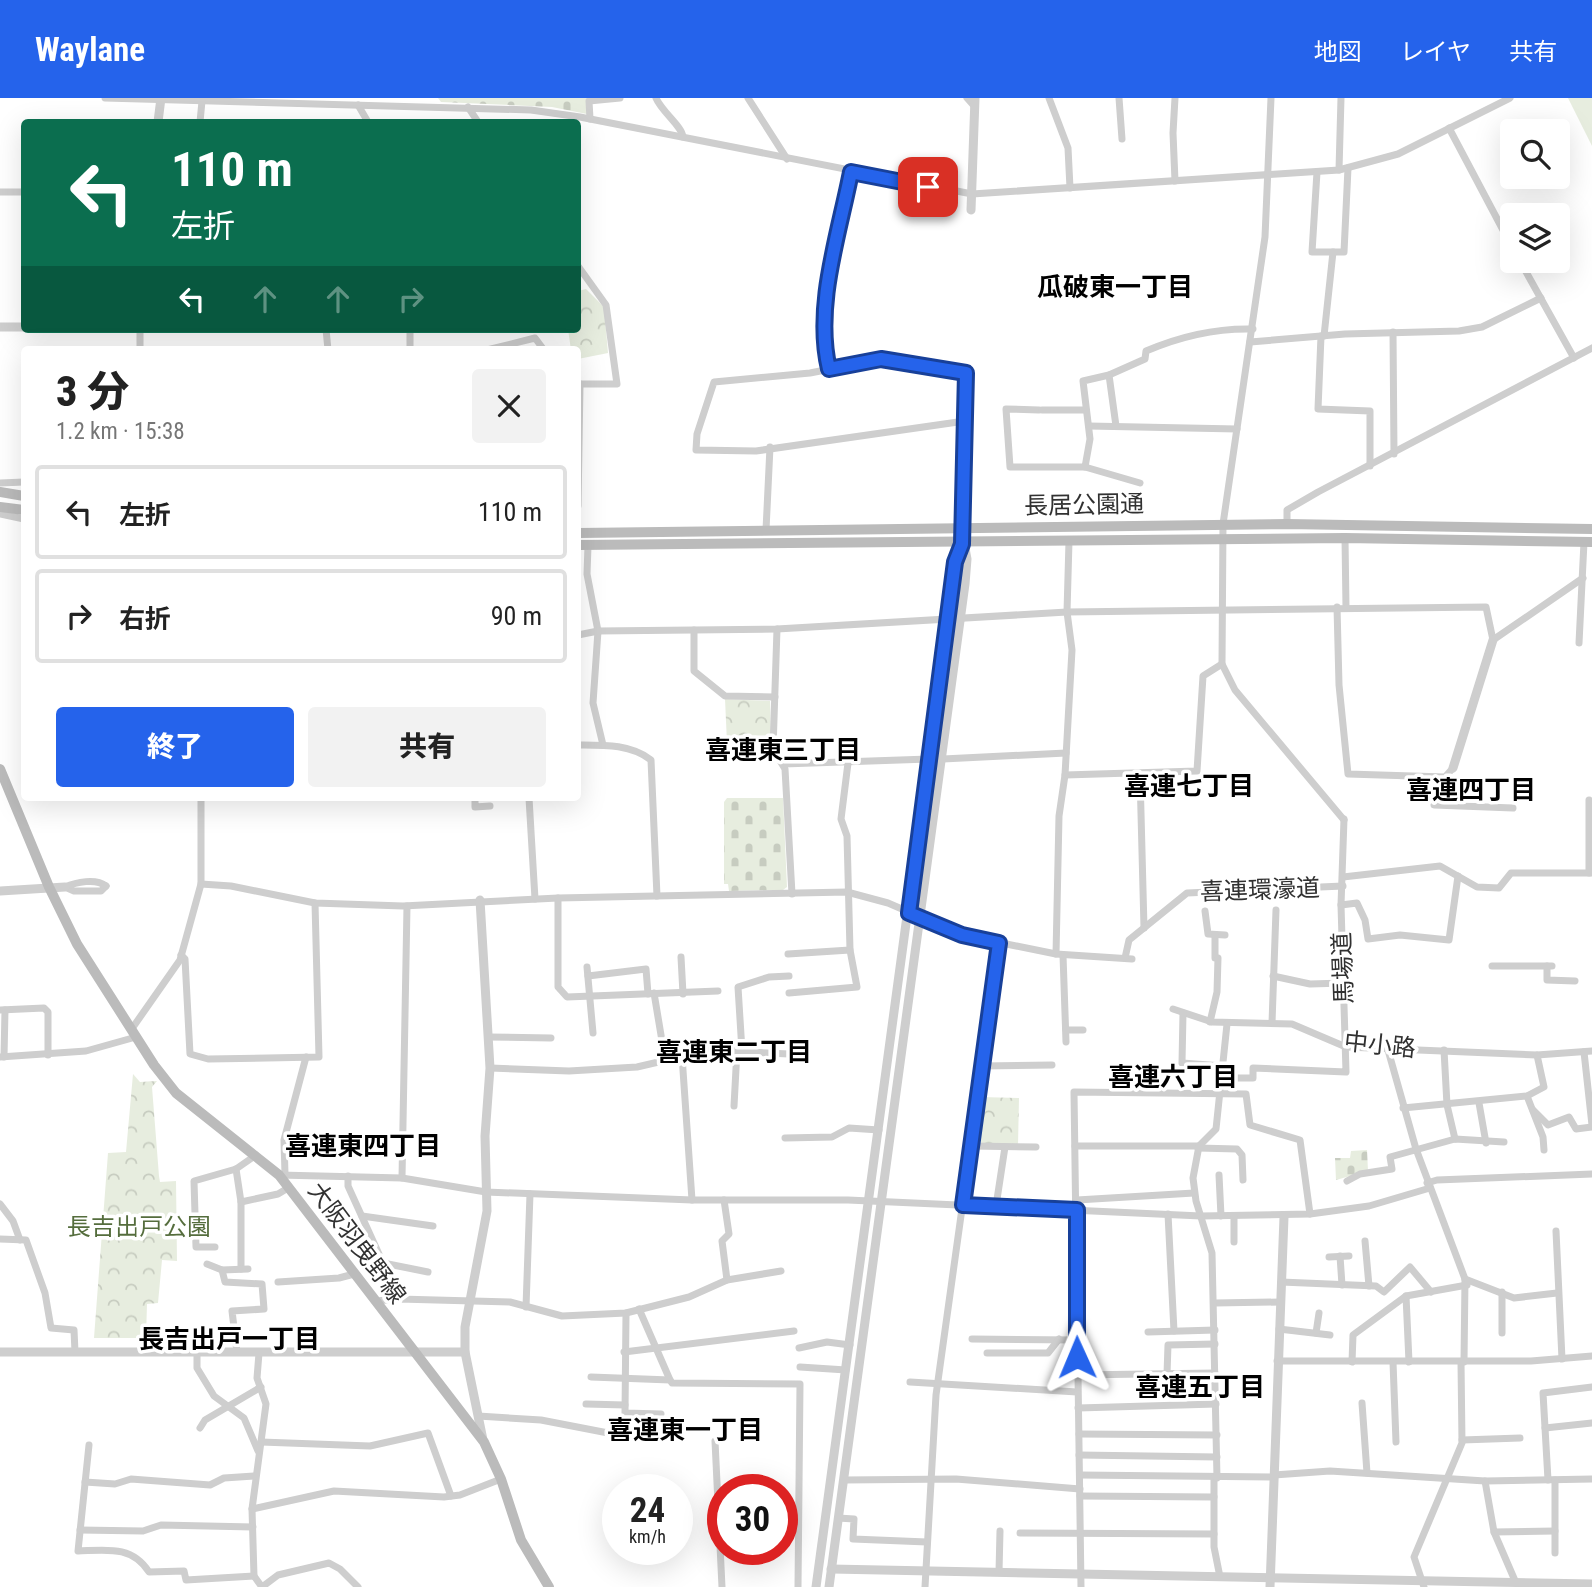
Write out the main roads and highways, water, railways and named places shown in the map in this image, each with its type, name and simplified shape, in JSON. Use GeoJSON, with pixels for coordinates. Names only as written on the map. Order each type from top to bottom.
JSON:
{"type":"FeatureCollection","features":[{"type":"Feature","properties":{"kind":"main road"},"geometry":{"type":"LineString","coordinates":[[0,492],[21,496]]}},
{"type":"Feature","properties":{"kind":"main road"},"geometry":{"type":"LineString","coordinates":[[0,507],[21,510]]}},
{"type":"Feature","properties":{"kind":"main road","name":"長居公園通"},"geometry":{"type":"LineString","coordinates":[[581,533],[1223,524],[1592,529]]}},
{"type":"Feature","properties":{"kind":"main road","name":"長居公園通"},"geometry":{"type":"LineString","coordinates":[[583,545],[962,544],[1345,538],[1588,542]]}},
{"type":"Feature","properties":{"kind":"main road","name":"大阪羽曳野線"},"geometry":{"type":"LineString","coordinates":[[0,769],[49,887],[77,944],[133,1033],[176,1093],[282,1175],[288,1188],[484,1442],[501,1479],[522,1540],[549,1587]]}},
{"type":"Feature","properties":{"kind":"district","name":"瓜破東一丁目"},"geometry":{"type":"Point","coordinates":[1115,287]}},
{"type":"Feature","properties":{"kind":"district","name":"喜連東三丁目"},"geometry":{"type":"Point","coordinates":[783,750]}},
{"type":"Feature","properties":{"kind":"district","name":"喜連七丁目"},"geometry":{"type":"Point","coordinates":[1189,786]}},
{"type":"Feature","properties":{"kind":"district","name":"喜連四丁目"},"geometry":{"type":"Point","coordinates":[1471,790]}},
{"type":"Feature","properties":{"kind":"district","name":"喜連東二丁目"},"geometry":{"type":"Point","coordinates":[734,1052]}},
{"type":"Feature","properties":{"kind":"district","name":"喜連六丁目"},"geometry":{"type":"Point","coordinates":[1173,1077]}},
{"type":"Feature","properties":{"kind":"district","name":"喜連東四丁目"},"geometry":{"type":"Point","coordinates":[363,1146]}},
{"type":"Feature","properties":{"kind":"district","name":"長吉出戸一丁目"},"geometry":{"type":"Point","coordinates":[229,1339]}},
{"type":"Feature","properties":{"kind":"district","name":"喜連五丁目"},"geometry":{"type":"Point","coordinates":[1200,1387]}},
{"type":"Feature","properties":{"kind":"district","name":"喜連東一丁目"},"geometry":{"type":"Point","coordinates":[685,1430]}},
{"type":"Feature","properties":{"kind":"park label","name":"長吉出戸公園"},"geometry":{"type":"Point","coordinates":[139,1227]}}]}
